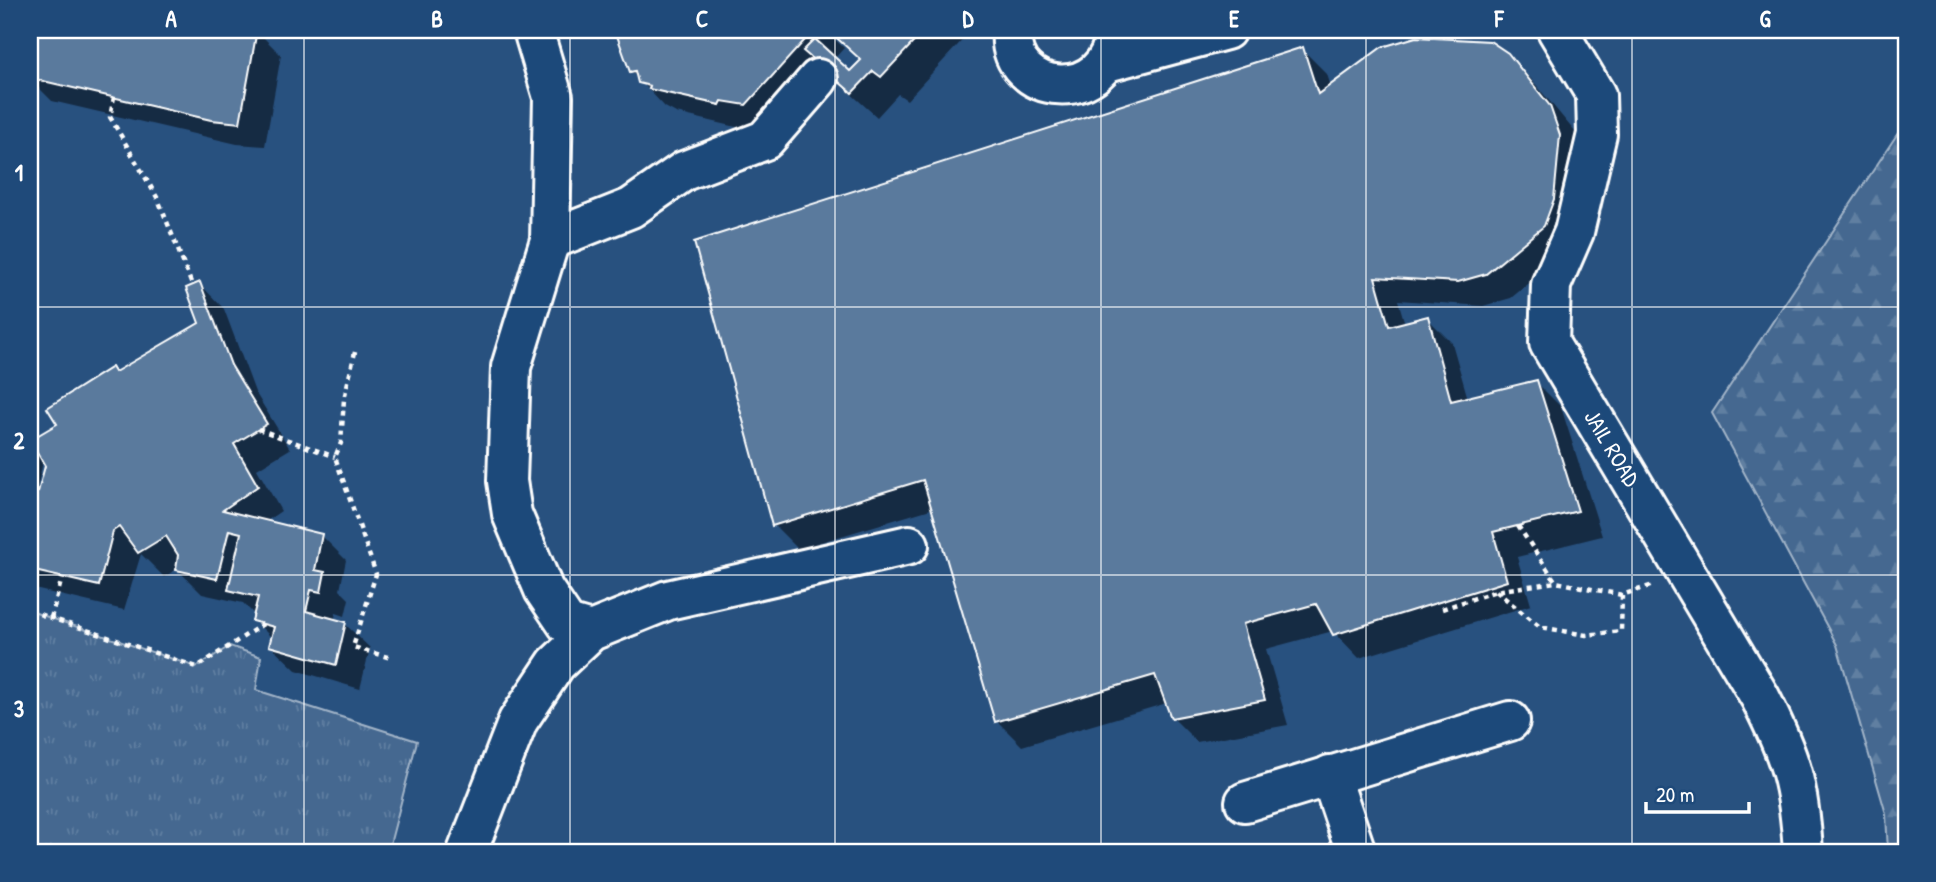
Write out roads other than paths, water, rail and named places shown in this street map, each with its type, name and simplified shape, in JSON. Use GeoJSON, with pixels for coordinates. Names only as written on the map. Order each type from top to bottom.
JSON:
{"type":"FeatureCollection","features":[{"type":"Feature","properties":{"kind":"lane"},"geometry":{"type":"LineString","coordinates":[[533,30],[553,97],[550,240],[511,367],[507,481],[512,514],[544,590],[567,624],[591,631]]}},
{"type":"Feature","properties":{"kind":"lane"},"geometry":{"type":"LineString","coordinates":[[1012,30],[1014,52],[1022,66],[1034,77],[1049,84],[1065,86],[1082,82],[1111,46],[1226,30]]}},
{"type":"Feature","properties":{"kind":"lane","name":"JAIL ROAD"},"geometry":{"type":"LineString","coordinates":[[1557,30],[1596,95],[1597,134],[1574,232],[1551,285],[1549,343],[1760,697],[1787,750],[1800,796],[1803,852]]}},
{"type":"Feature","properties":{"kind":"lane"},"geometry":{"type":"LineString","coordinates":[[550,240],[631,208],[684,171],[765,140],[818,79]]}},
{"type":"Feature","properties":{"kind":"lane"},"geometry":{"type":"LineString","coordinates":[[467,852],[518,721],[556,664],[591,631],[668,600],[909,545]]}},
{"type":"Feature","properties":{"kind":"lane"},"geometry":{"type":"LineString","coordinates":[[1245,802],[1510,721]]}},
{"type":"Feature","properties":{"kind":"lane"},"geometry":{"type":"LineString","coordinates":[[1330,775],[1356,852]]}}]}
